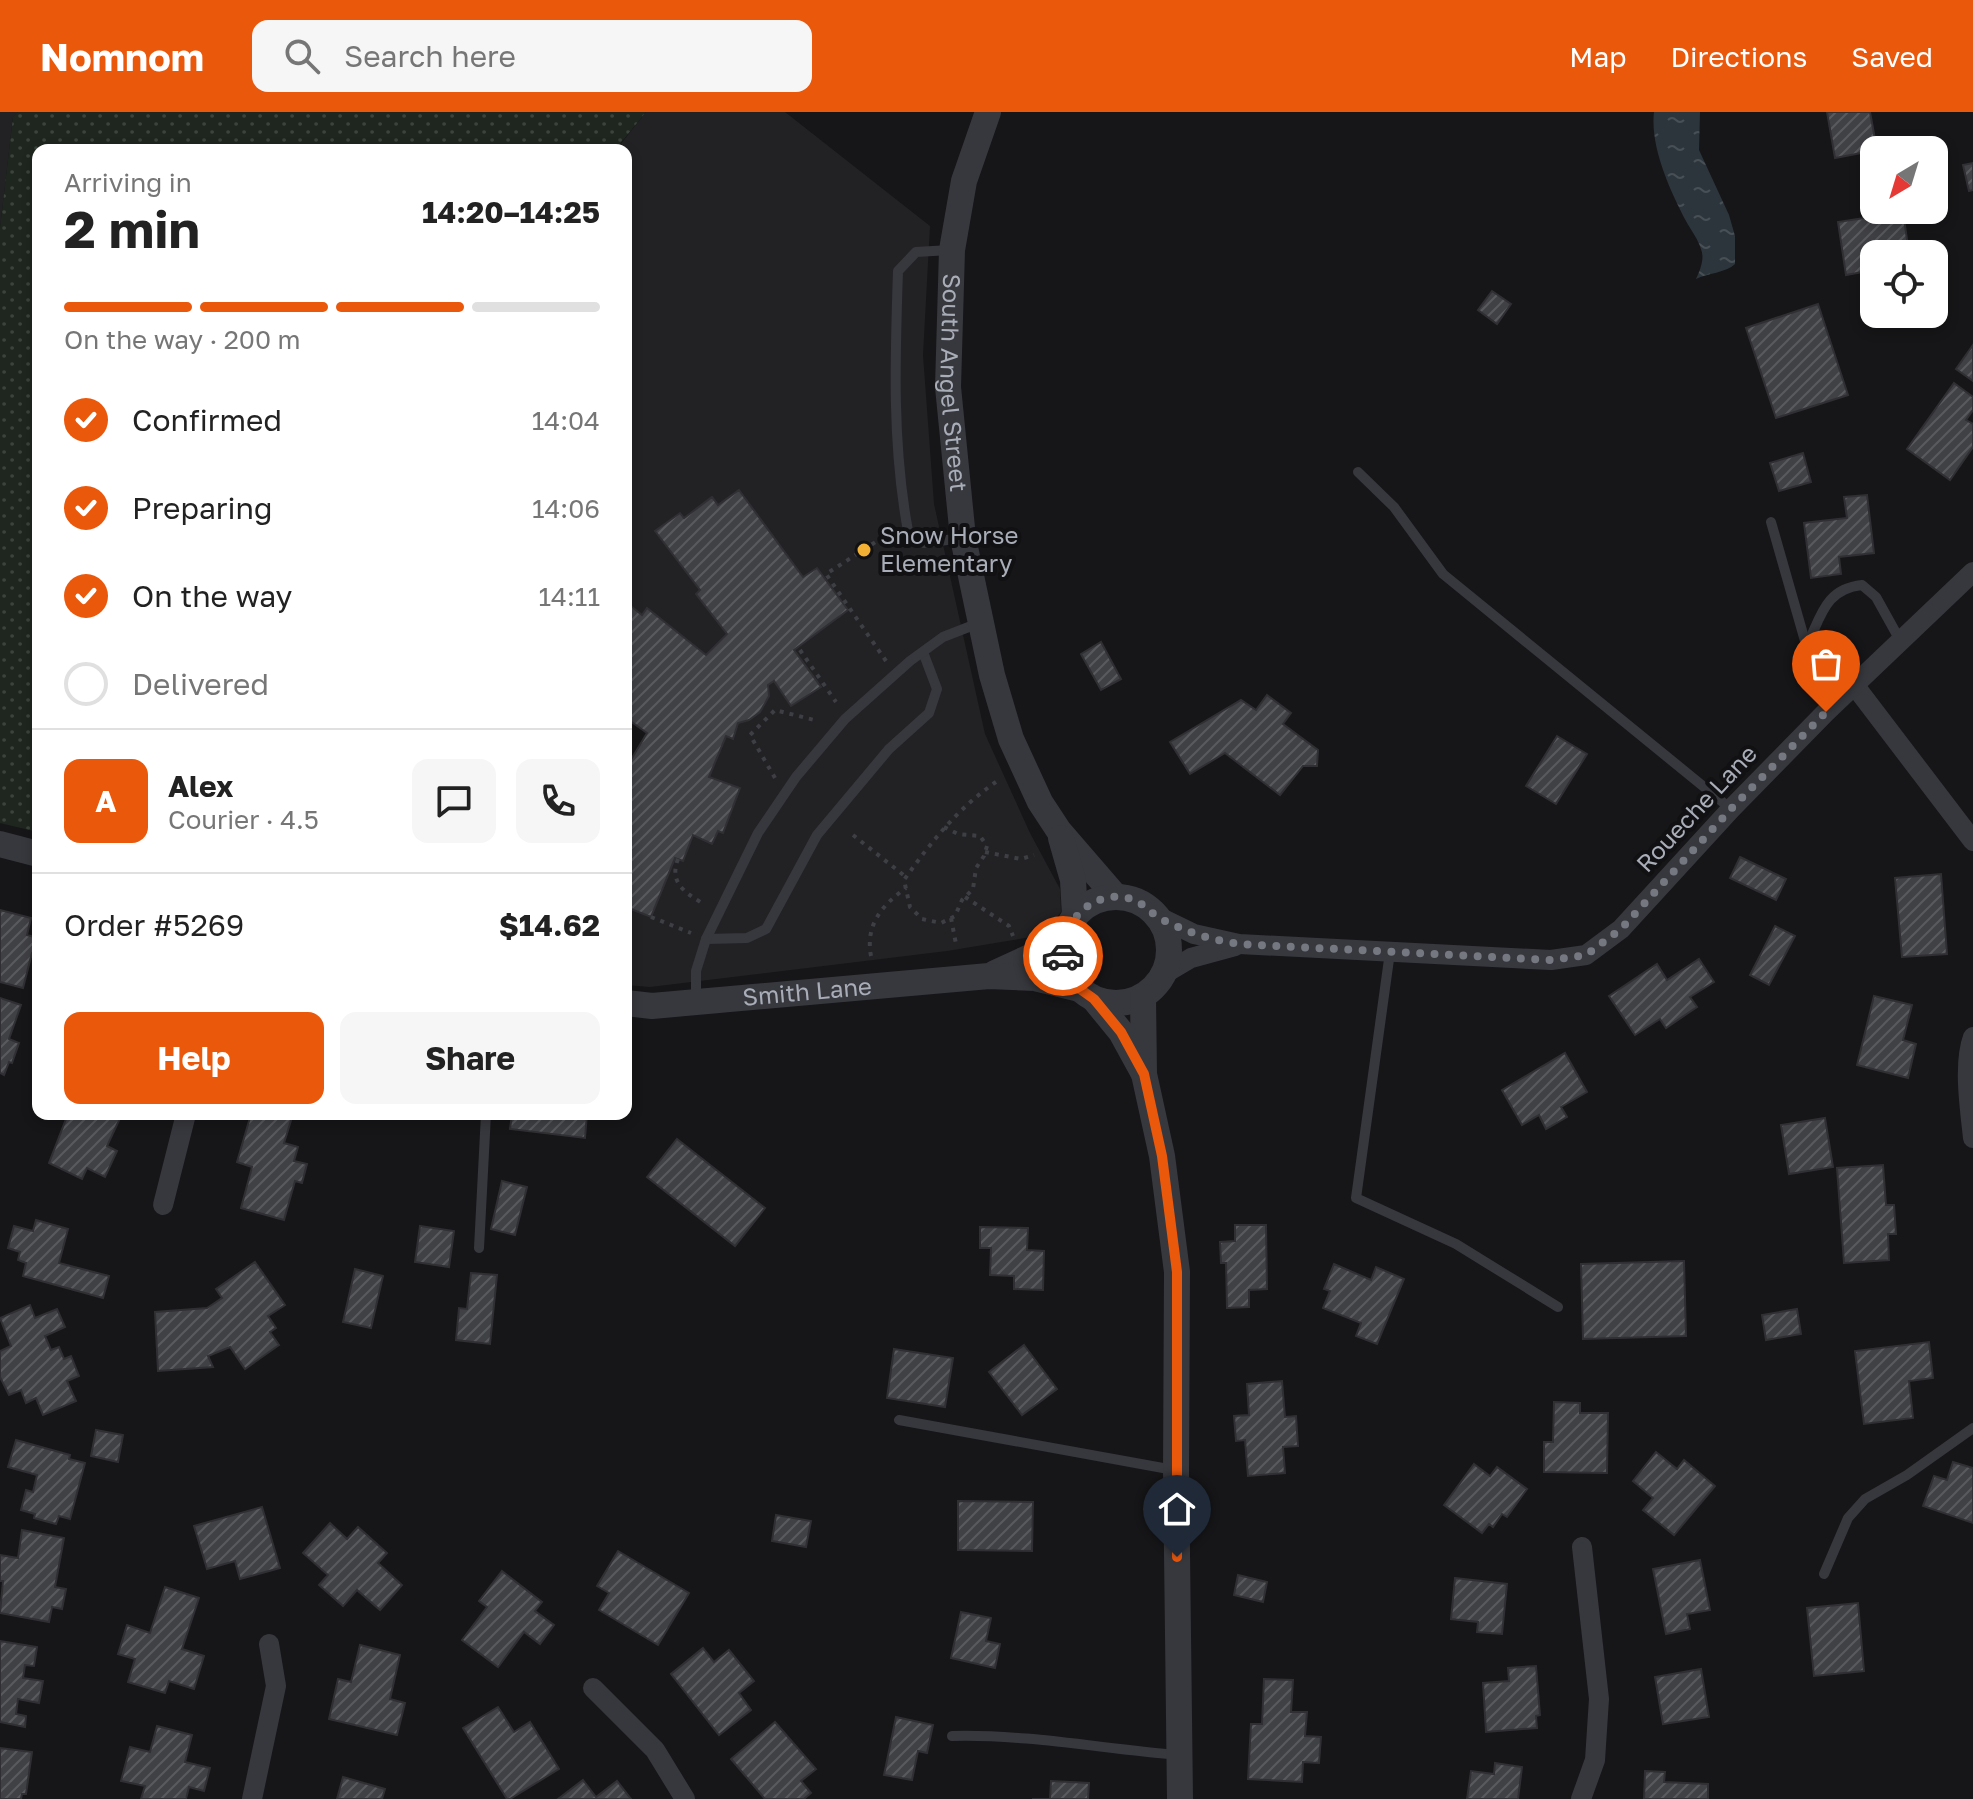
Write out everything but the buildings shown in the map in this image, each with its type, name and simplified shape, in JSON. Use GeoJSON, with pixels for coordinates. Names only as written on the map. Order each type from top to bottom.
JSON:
{"type":"FeatureCollection","features":[{"type":"Feature","properties":{"kind":"street","name":"South Angel Street"},"geometry":{"type":"LineString","coordinates":[[988,112],[964,181],[952,250],[948,387],[963,538],[992,675],[1011,739],[1040,802],[1059,831],[1116,897]]}},
{"type":"Feature","properties":{"kind":"street","name":"Roueche Lane"},"geometry":{"type":"LineString","coordinates":[[1390,952],[1551,960],[1586,955],[1621,929],[1731,809],[1973,572]]}},
{"type":"Feature","properties":{"kind":"street"},"geometry":{"type":"LineString","coordinates":[[1855,686],[1973,841]]}},
{"type":"Feature","properties":{"kind":"street","name":"South Angel Street"},"geometry":{"type":"LineString","coordinates":[[1059,831],[1073,880],[1071,922]]}},
{"type":"Feature","properties":{"kind":"street"},"geometry":{"type":"LineString","coordinates":[[0,844],[32,852]]}},
{"type":"Feature","properties":{"kind":"street"},"geometry":{"type":"LineString","coordinates":[[1144,1074],[1121,1032],[1069,975],[1063,959],[1063,944],[1071,922],[1087,906],[1101,899],[1131,899],[1194,934],[1239,944],[1390,952]]}},
{"type":"Feature","properties":{"kind":"street"},"geometry":{"type":"LineString","coordinates":[[1087,994],[1111,1004],[1143,997],[1155,987],[1169,960],[1165,929],[1157,916]]}},
{"type":"Feature","properties":{"kind":"street","name":"Smith Lane"},"geometry":{"type":"LineString","coordinates":[[989,976],[1030,957],[1071,922]]}},
{"type":"Feature","properties":{"kind":"street"},"geometry":{"type":"LineString","coordinates":[[1164,974],[1191,958],[1239,944]]}},
{"type":"Feature","properties":{"kind":"street","name":"Smith Lane"},"geometry":{"type":"LineString","coordinates":[[632,1004],[652,1006],[989,976],[1035,978],[1087,994]]}},
{"type":"Feature","properties":{"kind":"street"},"geometry":{"type":"LineString","coordinates":[[1143,997],[1144,1074],[1162,1156],[1177,1272],[1180,1799]]}},
{"type":"Feature","properties":{"kind":"street"},"geometry":{"type":"LineString","coordinates":[[1973,1037],[1970,1045],[1969,1095],[1973,1138]]}},
{"type":"Feature","properties":{"kind":"street"},"geometry":{"type":"LineString","coordinates":[[163,1205],[184,1120]]}},
{"type":"Feature","properties":{"kind":"street"},"geometry":{"type":"LineString","coordinates":[[1581,1799],[1595,1760],[1599,1699],[1582,1547]]}},
{"type":"Feature","properties":{"kind":"street"},"geometry":{"type":"LineString","coordinates":[[252,1799],[276,1686],[269,1644]]}},
{"type":"Feature","properties":{"kind":"street"},"geometry":{"type":"LineString","coordinates":[[593,1688],[655,1750],[685,1799]]}},
{"type":"Feature","properties":{"kind":"lane"},"geometry":{"type":"LineString","coordinates":[[952,250],[916,252],[898,271],[894,397],[901,494],[908,531],[924,543],[963,538]]}},
{"type":"Feature","properties":{"kind":"lane"},"geometry":{"type":"LineString","coordinates":[[1358,472],[1394,507],[1443,574],[1731,809]]}},
{"type":"Feature","properties":{"kind":"lane"},"geometry":{"type":"LineString","coordinates":[[1771,522],[1806,647],[1830,709]]}},
{"type":"Feature","properties":{"kind":"lane"},"geometry":{"type":"LineString","coordinates":[[1806,647],[1828,601],[1848,586],[1862,585],[1876,597],[1901,642]]}},
{"type":"Feature","properties":{"kind":"lane"},"geometry":{"type":"LineString","coordinates":[[696,1001],[696,971],[706,939],[758,833],[796,777],[845,719],[923,652],[943,637],[981,622]]}},
{"type":"Feature","properties":{"kind":"lane"},"geometry":{"type":"LineString","coordinates":[[706,939],[747,938],[766,929],[817,835],[889,749],[929,713],[937,689],[923,652]]}},
{"type":"Feature","properties":{"kind":"lane"},"geometry":{"type":"LineString","coordinates":[[1390,952],[1356,1198],[1456,1244],[1558,1307]]}},
{"type":"Feature","properties":{"kind":"lane"},"geometry":{"type":"LineString","coordinates":[[479,1248],[486,1120]]}},
{"type":"Feature","properties":{"kind":"lane"},"geometry":{"type":"LineString","coordinates":[[899,1420],[1176,1470]]}},
{"type":"Feature","properties":{"kind":"lane"},"geometry":{"type":"LineString","coordinates":[[1824,1574],[1848,1518],[1865,1499],[1907,1475],[1973,1428]]}},
{"type":"Feature","properties":{"kind":"lane"},"geometry":{"type":"LineString","coordinates":[[952,1736],[997,1735],[1180,1755]]}},
{"type":"Feature","properties":{"kind":"path"},"geometry":{"type":"LineString","coordinates":[[886,661],[826,574],[888,534]]}},
{"type":"Feature","properties":{"kind":"path"},"geometry":{"type":"LineString","coordinates":[[800,650],[836,702]]}},
{"type":"Feature","properties":{"kind":"path"},"geometry":{"type":"LineString","coordinates":[[775,778],[750,735],[775,710],[818,721]]}},
{"type":"Feature","properties":{"kind":"path"},"geometry":{"type":"LineString","coordinates":[[944,827],[958,834],[980,836],[987,846],[976,868],[973,889],[955,916],[941,923],[922,919],[910,907],[906,877],[944,827],[972,799],[996,782]]}},
{"type":"Feature","properties":{"kind":"path"},"geometry":{"type":"LineString","coordinates":[[853,835],[906,877]]}},
{"type":"Feature","properties":{"kind":"path"},"geometry":{"type":"LineString","coordinates":[[985,852],[1021,859],[1034,855]]}},
{"type":"Feature","properties":{"kind":"path"},"geometry":{"type":"LineString","coordinates":[[678,859],[674,870],[677,883],[685,893],[702,903]]}},
{"type":"Feature","properties":{"kind":"path"},"geometry":{"type":"LineString","coordinates":[[871,956],[868,940],[874,921],[885,903],[906,888]]}},
{"type":"Feature","properties":{"kind":"path"},"geometry":{"type":"LineString","coordinates":[[965,897],[1009,926],[1013,936]]}},
{"type":"Feature","properties":{"kind":"path"},"geometry":{"type":"LineString","coordinates":[[651,917],[691,933]]}},
{"type":"Feature","properties":{"kind":"path"},"geometry":{"type":"LineString","coordinates":[[951,918],[956,944]]}},
{"type":"Feature","properties":{"kind":"shaded area"},"geometry":{"type":"Polygon","coordinates":[[[0,112],[18,112],[13,117],[0,228],[0,112]]]}},
{"type":"Feature","properties":{"kind":"shaded area"},"geometry":{"type":"Polygon","coordinates":[[[18,112],[646,112],[620,144],[32,144],[32,831],[0,823],[0,228],[13,117],[18,112]]]}},
{"type":"Feature","properties":{"kind":"shaded area","name":"Snow Horse Elementary"},"geometry":{"type":"Polygon","coordinates":[[[646,112],[785,112],[930,226],[923,355],[934,504],[985,734],[1030,833],[1060,889],[1061,912],[1043,935],[947,951],[650,987],[632,986],[632,901],[675,858],[683,861],[693,835],[712,843],[718,831],[722,833],[709,777],[726,736],[733,738],[738,723],[760,712],[769,696],[768,685],[774,681],[791,706],[821,687],[794,650],[848,610],[817,568],[803,577],[739,491],[718,505],[712,497],[684,518],[679,513],[655,531],[700,590],[697,594],[727,634],[706,655],[647,608],[642,615],[632,607],[632,144],[621,144],[646,112]]]}},
{"type":"Feature","properties":{"kind":"water"},"geometry":{"type":"Polygon","coordinates":[[[1654,112],[1700,112],[1699,150],[1729,215],[1735,236],[1735,264],[1727,269],[1696,279],[1702,264],[1702,253],[1662,168],[1655,139],[1654,112]]]}},
{"type":"Feature","properties":{"kind":"way so far"},"geometry":{"type":"LineString","coordinates":[[1063,956],[1067,929],[1075,916],[1101,899],[1116,897],[1131,899],[1194,934],[1239,944],[1551,960],[1586,955],[1621,929],[1731,809],[1826,712]]}},
{"type":"Feature","properties":{"kind":"place","name":"Snow Horse Elementary"},"geometry":{"type":"Point","coordinates":[864,550]}},
{"type":"Feature","properties":{"kind":"route"},"geometry":{"type":"LineString","coordinates":[[1063,956],[1069,975],[1121,1032],[1144,1074],[1162,1156],[1177,1272],[1177,1557]]}}]}
